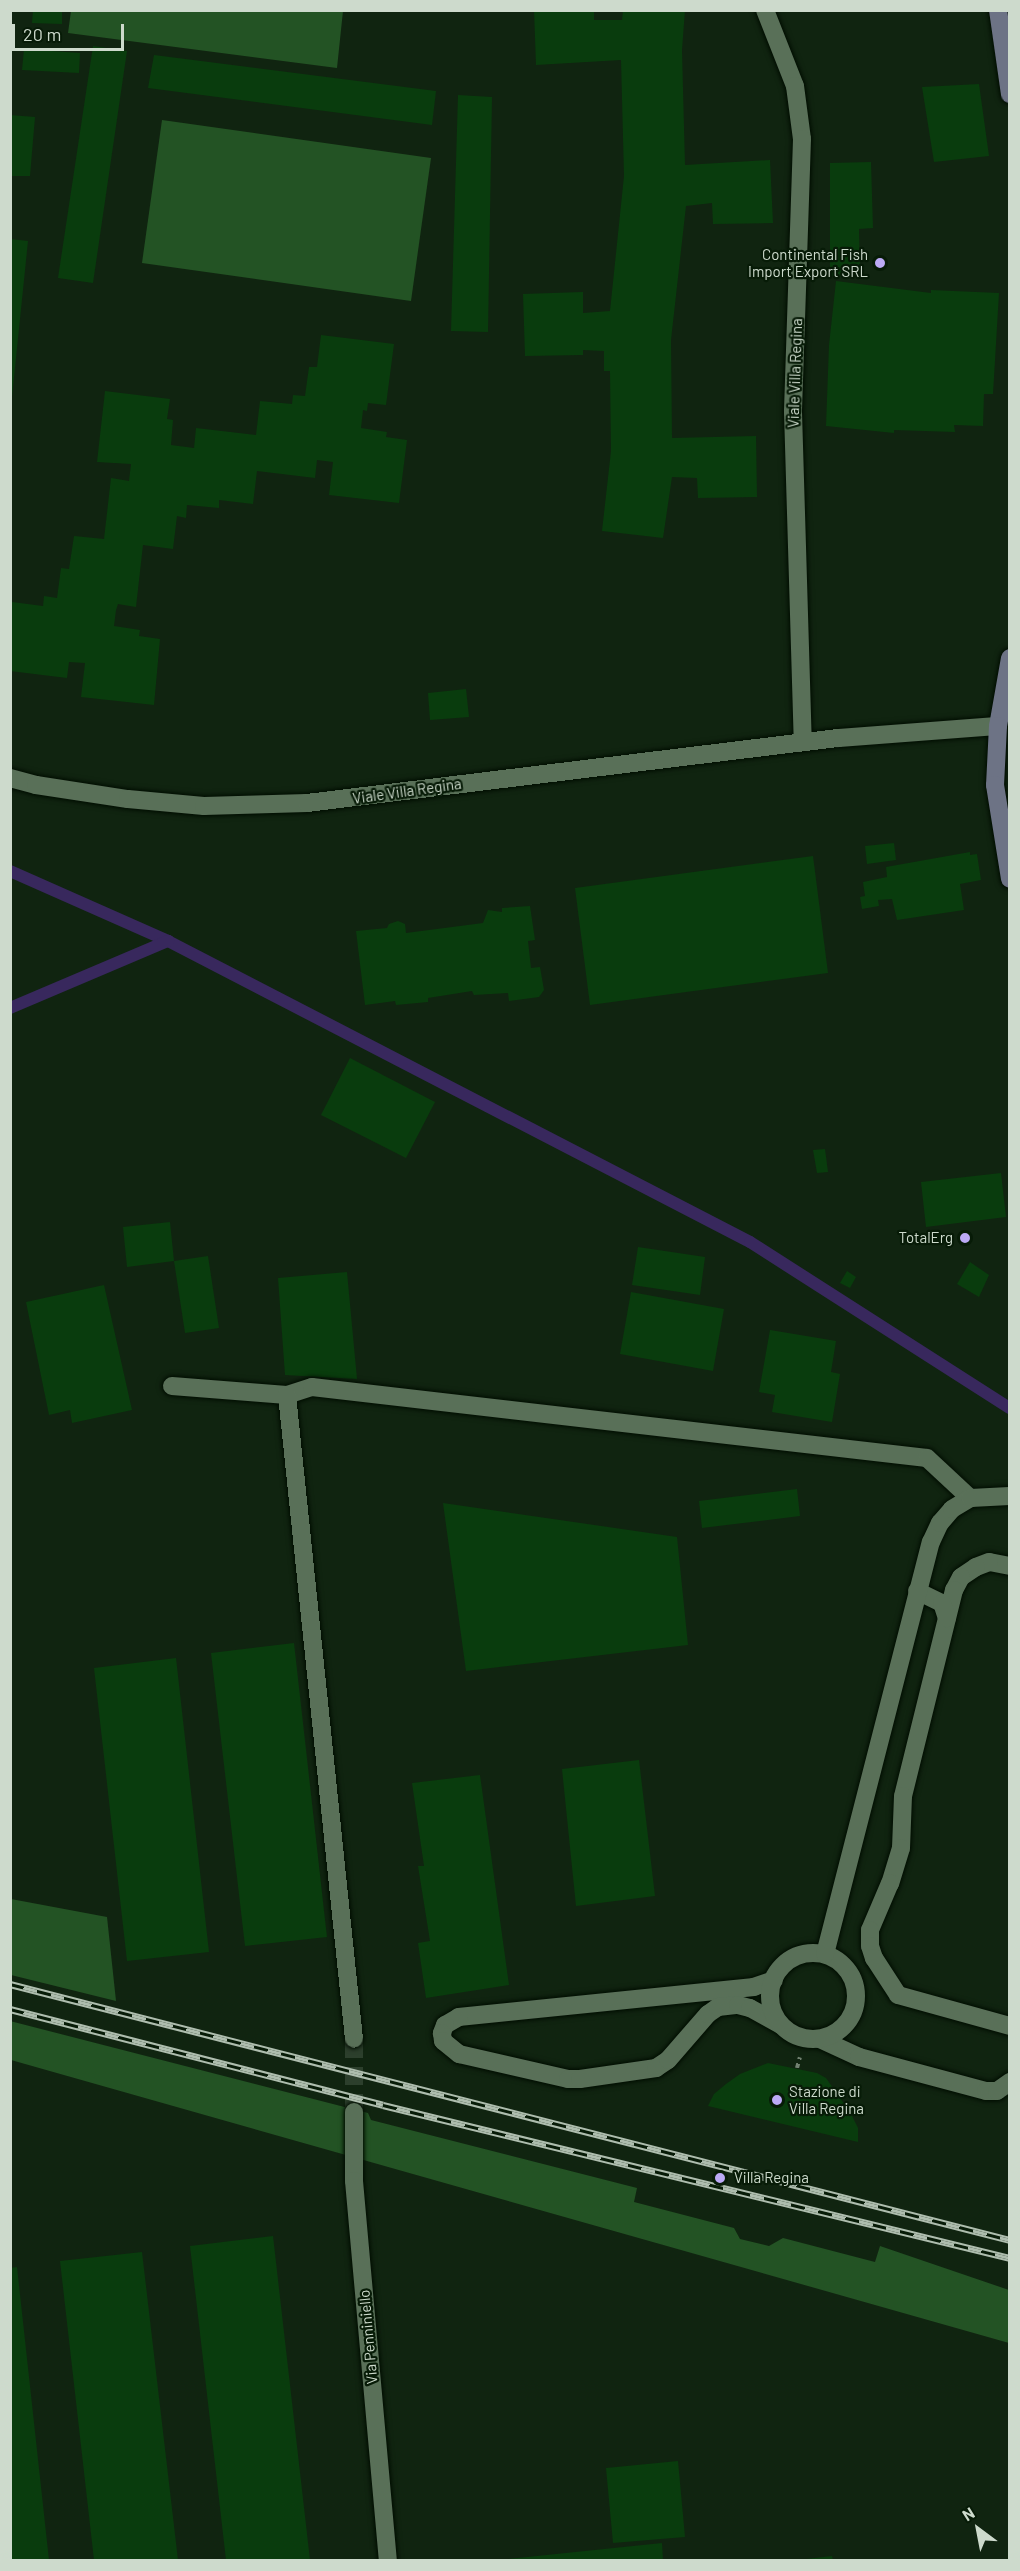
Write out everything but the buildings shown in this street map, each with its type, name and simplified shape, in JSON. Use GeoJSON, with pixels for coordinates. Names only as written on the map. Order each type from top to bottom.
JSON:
{"type":"FeatureCollection","features":[{"type":"Feature","properties":{"kind":"main road"},"geometry":{"type":"LineString","coordinates":[[998,10],[1010,94]]}},
{"type":"Feature","properties":{"kind":"main road"},"geometry":{"type":"LineString","coordinates":[[1010,658],[998,726],[995,786],[1006,836],[1010,879]]}},
{"type":"Feature","properties":{"kind":"street","name":"Viale Villa Regina"},"geometry":{"type":"LineString","coordinates":[[765,10],[795,86],[802,139],[793,412],[803,742]]}},
{"type":"Feature","properties":{"kind":"street","name":"Viale Villa Regina"},"geometry":{"type":"LineString","coordinates":[[10,778],[36,785],[116,797],[204,806],[307,803],[803,742],[998,726]]}},
{"type":"Feature","properties":{"kind":"street"},"geometry":{"type":"LineString","coordinates":[[172,1386],[286,1395],[312,1387],[927,1458],[970,1498]]}},
{"type":"Feature","properties":{"kind":"street"},"geometry":{"type":"LineString","coordinates":[[286,1395],[354,2039]]}},
{"type":"Feature","properties":{"kind":"street"},"geometry":{"type":"LineString","coordinates":[[825,1954],[931,1542],[940,1523],[952,1509],[970,1498],[1010,1496]]}},
{"type":"Feature","properties":{"kind":"street"},"geometry":{"type":"LineString","coordinates":[[1009,2025],[898,1995],[874,1958],[870,1946],[870,1930],[901,1848],[903,1796],[954,1590],[962,1577],[989,1562],[1010,1566]]}},
{"type":"Feature","properties":{"kind":"street"},"geometry":{"type":"LineString","coordinates":[[917,1591],[942,1603],[947,1618]]}},
{"type":"Feature","properties":{"kind":"street"},"geometry":{"type":"LineString","coordinates":[[774,1980],[754,1987],[459,2017],[445,2025],[442,2033],[443,2041],[459,2054],[568,2079],[656,2068],[668,2060],[708,2014],[718,2007],[738,2005],[750,2008],[781,2025],[792,2034],[805,2039],[820,2039],[834,2034],[846,2025],[854,2013],[857,1998],[855,1984],[849,1971],[838,1961],[825,1954],[800,1956],[780,1969],[774,1980],[771,2003],[781,2025]]}},
{"type":"Feature","properties":{"kind":"street"},"geometry":{"type":"LineString","coordinates":[[820,2039],[859,2057],[986,2091],[997,2091],[1010,2082]]}},
{"type":"Feature","properties":{"kind":"street","name":"Via Penniniello"},"geometry":{"type":"LineString","coordinates":[[354,2112],[354,2181],[388,2560]]}},
{"type":"Feature","properties":{"kind":"green space"},"geometry":{"type":"Polygon","coordinates":[[[71,10],[343,11],[337,68],[68,33],[71,10]]]}},
{"type":"Feature","properties":{"kind":"green space"},"geometry":{"type":"Polygon","coordinates":[[[162,120],[431,158],[411,301],[142,263],[162,120]]]}},
{"type":"Feature","properties":{"kind":"green space"},"geometry":{"type":"Polygon","coordinates":[[[11,1899],[107,1917],[116,2001],[11,1975],[11,1899]]]}},
{"type":"Feature","properties":{"kind":"green space"},"geometry":{"type":"Polygon","coordinates":[[[10,2021],[368,2113],[371,2120],[637,2188],[634,2202],[734,2228],[740,2239],[769,2246],[783,2238],[875,2262],[880,2246],[1009,2290],[1009,2343],[11,2060],[10,2021]]]}},
{"type":"Feature","properties":{"kind":"waterway"},"geometry":{"type":"LineString","coordinates":[[10,871],[168,941],[750,1242],[1010,1408]]}},
{"type":"Feature","properties":{"kind":"waterway"},"geometry":{"type":"LineString","coordinates":[[10,1008],[168,941]]}},
{"type":"Feature","properties":{"kind":"tunnel"},"geometry":{"type":"LineString","coordinates":[[354,2039],[354,2112]]}},
{"type":"Feature","properties":{"kind":"railway"},"geometry":{"type":"LineString","coordinates":[[10,1984],[1010,2240]]}},
{"type":"Feature","properties":{"kind":"railway"},"geometry":{"type":"LineString","coordinates":[[10,2009],[383,2105],[1010,2258]]}},
{"type":"Feature","properties":{"kind":"place","name":"Continental Fish Import Export SRL"},"geometry":{"type":"Point","coordinates":[880,263]}},
{"type":"Feature","properties":{"kind":"place","name":"TotalErg"},"geometry":{"type":"Point","coordinates":[965,1238]}},
{"type":"Feature","properties":{"kind":"place","name":"Stazione di Villa Regina"},"geometry":{"type":"Point","coordinates":[777,2100]}},
{"type":"Feature","properties":{"kind":"place","name":"Villa Regina"},"geometry":{"type":"Point","coordinates":[720,2178]}}]}
